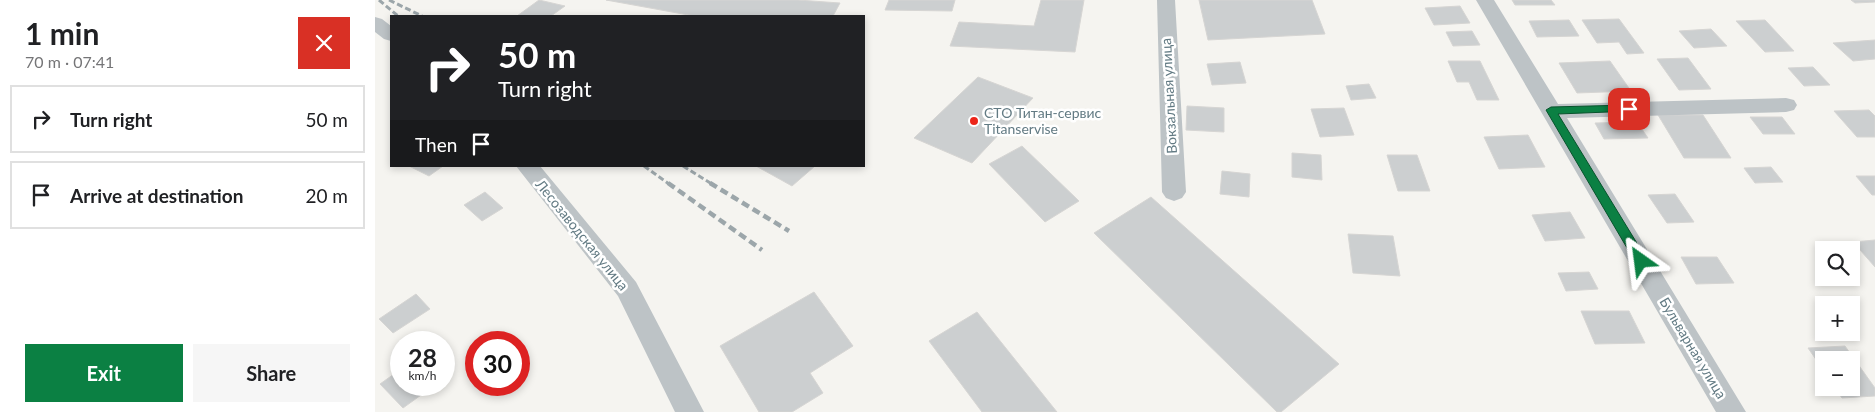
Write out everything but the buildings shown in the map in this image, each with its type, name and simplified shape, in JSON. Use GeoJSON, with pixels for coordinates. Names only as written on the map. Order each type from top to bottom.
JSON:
{"type":"FeatureCollection","features":[{"type":"Feature","properties":{"kind":"street","name":"Вокзальная улица"},"geometry":{"type":"LineString","coordinates":[[1166,0],[1174,192]]}},
{"type":"Feature","properties":{"kind":"street","name":"Бульварная улица"},"geometry":{"type":"LineString","coordinates":[[1485,0],[1732,412]]}},
{"type":"Feature","properties":{"kind":"street"},"geometry":{"type":"LineString","coordinates":[[375,23],[390,34]]}},
{"type":"Feature","properties":{"kind":"street"},"geometry":{"type":"LineString","coordinates":[[1551,110],[1787,105]]}},
{"type":"Feature","properties":{"kind":"street","name":"Лесозаводская улица"},"geometry":{"type":"LineString","coordinates":[[528,167],[627,289],[691,412]]}},
{"type":"Feature","properties":{"kind":"railway"},"geometry":{"type":"LineString","coordinates":[[379,0],[397,15]]}},
{"type":"Feature","properties":{"kind":"railway"},"geometry":{"type":"LineString","coordinates":[[389,0],[420,15]]}},
{"type":"Feature","properties":{"kind":"railway"},"geometry":{"type":"LineString","coordinates":[[645,167],[669,184]]}},
{"type":"Feature","properties":{"kind":"railway"},"geometry":{"type":"LineString","coordinates":[[685,167],[712,184]]}},
{"type":"Feature","properties":{"kind":"railway"},"geometry":{"type":"LineString","coordinates":[[668,183],[762,250]]}},
{"type":"Feature","properties":{"kind":"railway"},"geometry":{"type":"LineString","coordinates":[[710,183],[789,231]]}},
{"type":"Feature","properties":{"kind":"place","name":"СТО Титан-сервис Titanservise"},"geometry":{"type":"Point","coordinates":[974,121]}},
{"type":"Feature","properties":{"kind":"route"},"geometry":{"type":"LineString","coordinates":[[1629,109],[1551,110],[1641,261]]}}]}
